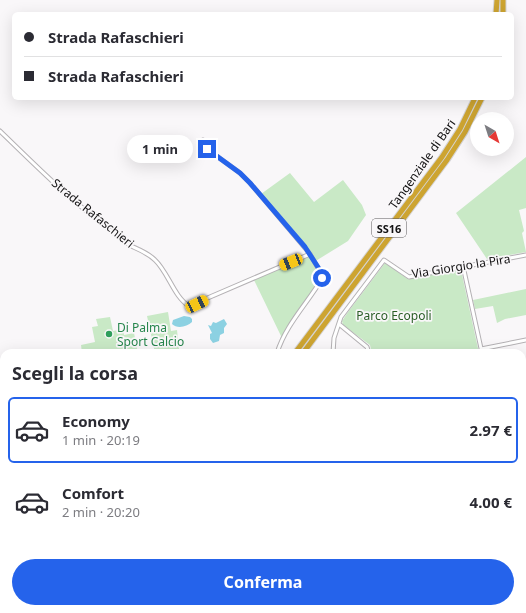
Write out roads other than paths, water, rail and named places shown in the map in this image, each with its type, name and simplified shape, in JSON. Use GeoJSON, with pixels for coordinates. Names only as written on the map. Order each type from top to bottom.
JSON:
{"type":"FeatureCollection","features":[{"type":"Feature","properties":{"kind":"highway"},"geometry":{"type":"LineString","coordinates":[[496,12],[497,0]]}},
{"type":"Feature","properties":{"kind":"highway"},"geometry":{"type":"LineString","coordinates":[[503,12],[504,0]]}},
{"type":"Feature","properties":{"kind":"highway","name":"Tangenziale di Bari"},"geometry":{"type":"LineString","coordinates":[[298,349],[442,157],[460,129],[474,100]]}},
{"type":"Feature","properties":{"kind":"highway","name":"Tangenziale di Bari"},"geometry":{"type":"LineString","coordinates":[[306,349],[447,160],[465,132],[481,100]]}},
{"type":"Feature","properties":{"kind":"street","name":"Strada Rafaschieri"},"geometry":{"type":"LineString","coordinates":[[0,131],[72,199],[123,240],[156,260],[176,291],[189,306],[310,254]]}},
{"type":"Feature","properties":{"kind":"street"},"geometry":{"type":"LineString","coordinates":[[203,140],[207,149],[240,173],[250,183],[310,254],[323,277],[290,324],[282,338],[278,349]]}},
{"type":"Feature","properties":{"kind":"street","name":"Via Giorgio la Pira"},"geometry":{"type":"LineString","coordinates":[[339,324],[341,317],[384,260],[409,277],[526,255]]}},
{"type":"Feature","properties":{"kind":"street"},"geometry":{"type":"LineString","coordinates":[[463,266],[481,349]]}},
{"type":"Feature","properties":{"kind":"street"},"geometry":{"type":"LineString","coordinates":[[334,349],[334,338],[339,324],[368,349]]}},
{"type":"Feature","properties":{"kind":"street"},"geometry":{"type":"LineString","coordinates":[[489,349],[526,340]]}},
{"type":"Feature","properties":{"kind":"water"},"geometry":{"type":"Polygon","coordinates":[[[184,316],[190,317],[192,322],[182,327],[174,326],[172,324],[173,320],[184,316]]]}},
{"type":"Feature","properties":{"kind":"water"},"geometry":{"type":"Polygon","coordinates":[[[224,319],[227,324],[224,328],[224,333],[220,335],[219,341],[213,343],[210,339],[210,334],[212,333],[208,325],[211,326],[213,322],[216,323],[224,319]]]}},
{"type":"Feature","properties":{"kind":"place","name":"Di Palma Sport Calcio"},"geometry":{"type":"Point","coordinates":[109,334]}},
{"type":"Feature","properties":{"kind":"park label","name":"Parco Ecopoli"},"geometry":{"type":"Point","coordinates":[394,315]}}]}
